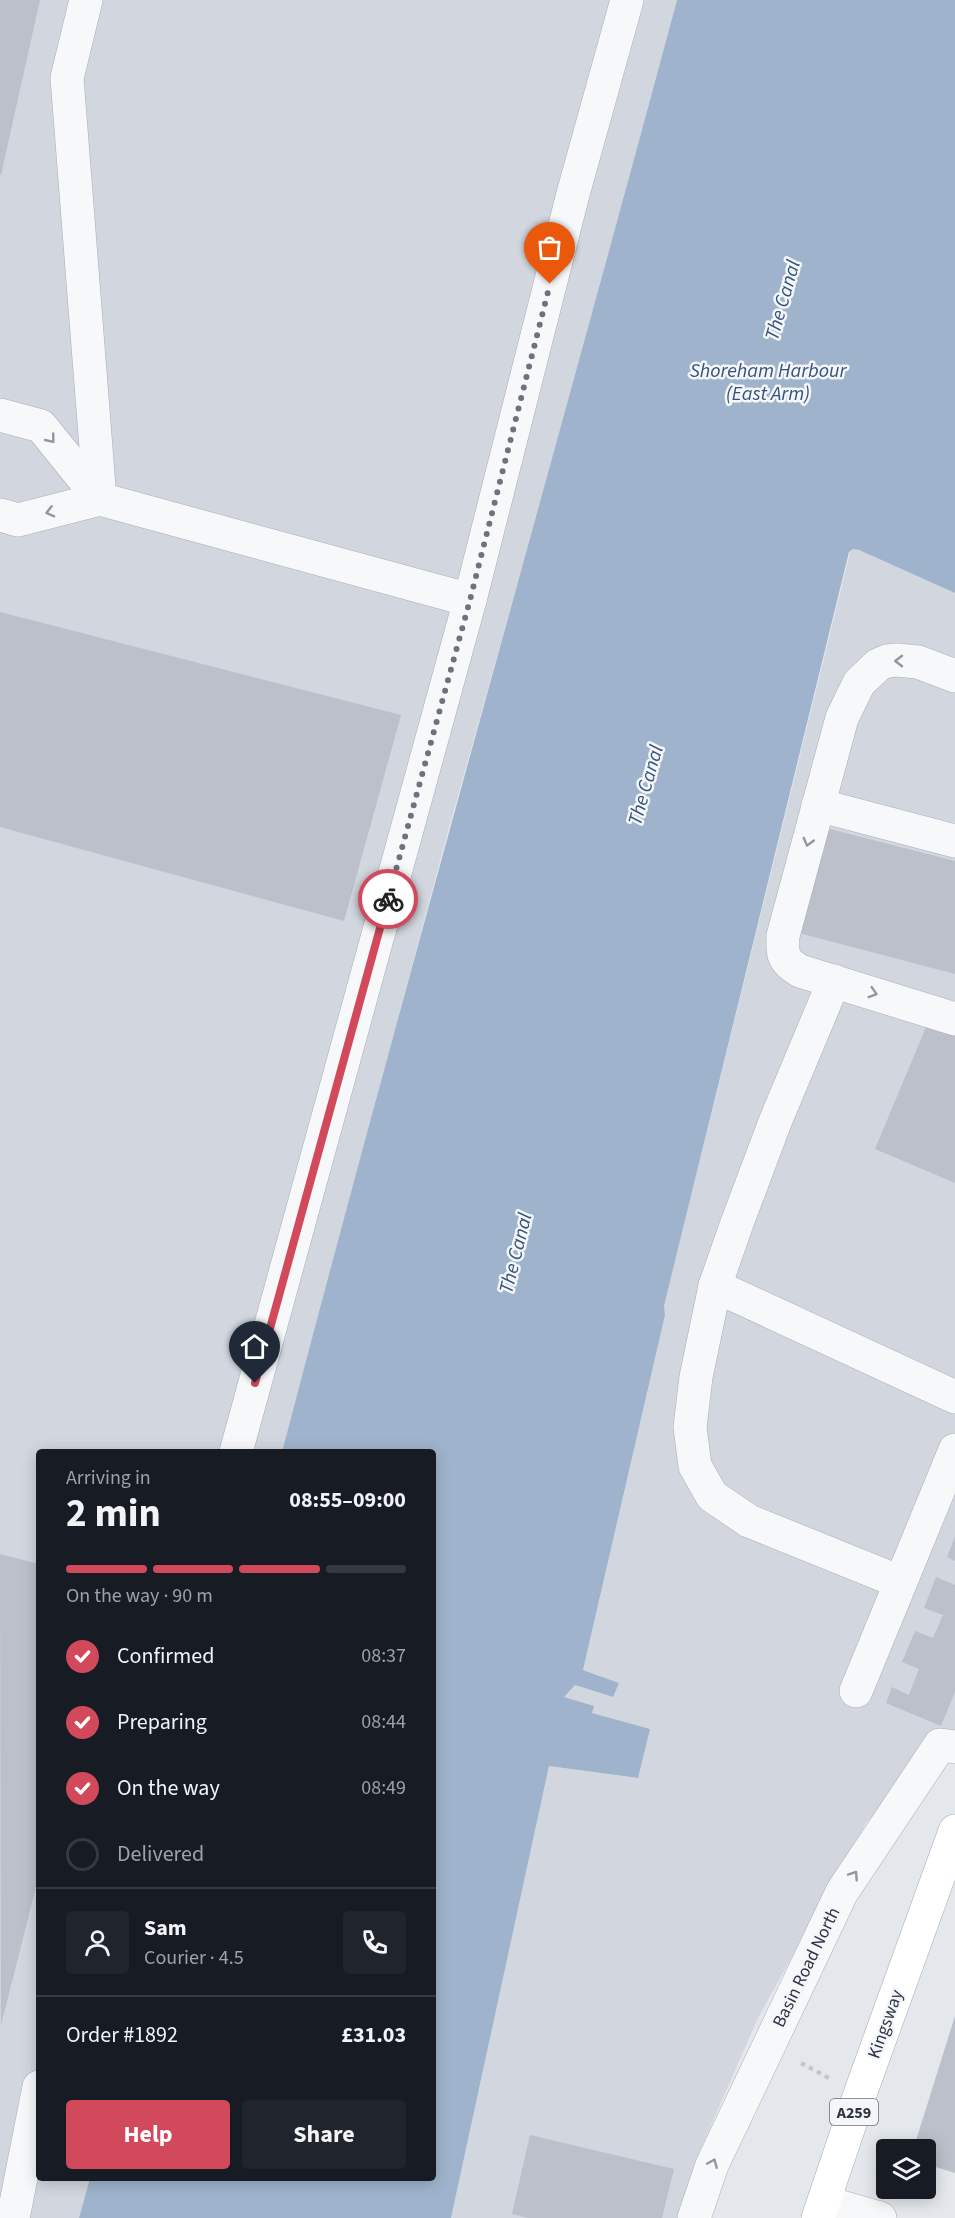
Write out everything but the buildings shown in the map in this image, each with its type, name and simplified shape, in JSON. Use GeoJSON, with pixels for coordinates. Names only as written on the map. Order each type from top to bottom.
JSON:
{"type":"FeatureCollection","features":[{"type":"Feature","properties":{"kind":"main road","name":"Kingsway"},"geometry":{"type":"LineString","coordinates":[[821,2210],[875,2050],[955,1831]]}},
{"type":"Feature","properties":{"kind":"street"},"geometry":{"type":"LineString","coordinates":[[86,0],[68,78],[100,499]]}},
{"type":"Feature","properties":{"kind":"street"},"geometry":{"type":"LineString","coordinates":[[237,1449],[470,600],[573,194],[627,0]]}},
{"type":"Feature","properties":{"kind":"street"},"geometry":{"type":"LineString","coordinates":[[0,415],[41,426],[100,499]]}},
{"type":"Feature","properties":{"kind":"street"},"geometry":{"type":"LineString","coordinates":[[0,515],[18,520],[100,499],[470,600]]}},
{"type":"Feature","properties":{"kind":"street"},"geometry":{"type":"LineString","coordinates":[[955,676],[918,662],[897,660],[887,661],[870,672],[859,683],[842,718],[783,936],[782,947],[784,958],[790,966],[800,971],[955,1019]]}},
{"type":"Feature","properties":{"kind":"street"},"geometry":{"type":"LineString","coordinates":[[818,805],[955,841]]}},
{"type":"Feature","properties":{"kind":"street"},"geometry":{"type":"LineString","coordinates":[[834,981],[775,1122],[736,1223],[715,1286],[696,1377],[690,1427],[695,1466],[712,1497],[749,1521],[900,1582]]}},
{"type":"Feature","properties":{"kind":"street"},"geometry":{"type":"LineString","coordinates":[[715,1286],[955,1397]]}},
{"type":"Feature","properties":{"kind":"street"},"geometry":{"type":"LineString","coordinates":[[856,1691],[955,1450]]}},
{"type":"Feature","properties":{"kind":"street","name":"Basin Road North"},"geometry":{"type":"LineString","coordinates":[[694,2218],[712,2165],[842,1892],[940,1745],[955,1747]]}},
{"type":"Feature","properties":{"kind":"street"},"geometry":{"type":"LineString","coordinates":[[13,2218],[36,2102]]}},
{"type":"Feature","properties":{"kind":"street"},"geometry":{"type":"LineString","coordinates":[[821,2210],[880,2218]]}},
{"type":"Feature","properties":{"kind":"shaded area"},"geometry":{"type":"Polygon","coordinates":[[[0,0],[677,0],[553,457],[448,831],[283,1449],[36,1449],[36,2181],[89,2181],[79,2218],[0,2218],[0,0]]]}},
{"type":"Feature","properties":{"kind":"shaded area"},"geometry":{"type":"Polygon","coordinates":[[[851,549],[859,550],[955,593],[955,1732],[866,1823],[758,2018],[694,2164],[680,2218],[451,2218],[549,1766],[637,1778],[649,1729],[591,1713],[593,1706],[563,1697],[575,1685],[613,1697],[601,1676],[583,1670],[665,1315],[664,1306],[851,549]]]}},
{"type":"Feature","properties":{"kind":"water","name":"Shoreham Harbour (East Arm)"},"geometry":{"type":"Polygon","coordinates":[[[677,0],[955,0],[955,593],[859,550],[853,549],[849,552],[664,1306],[665,1315],[583,1670],[619,1683],[613,1697],[575,1685],[564,1697],[594,1706],[592,1713],[650,1729],[638,1778],[549,1766],[451,2218],[79,2218],[89,2181],[436,2181],[436,1449],[283,1449],[677,0]]]}},
{"type":"Feature","properties":{"kind":"way so far"},"geometry":{"type":"LineString","coordinates":[[388,899],[470,600],[550,284]]}},
{"type":"Feature","properties":{"kind":"route"},"geometry":{"type":"LineString","coordinates":[[255,1383],[388,899]]}},
{"type":"Feature","properties":{"kind":"water label","name":"The Canal"},"geometry":{"type":"Point","coordinates":[782,300]}},
{"type":"Feature","properties":{"kind":"water label","name":"The Canal"},"geometry":{"type":"Point","coordinates":[645,785]}},
{"type":"Feature","properties":{"kind":"water label","name":"The Canal"},"geometry":{"type":"Point","coordinates":[515,1253]}}]}
